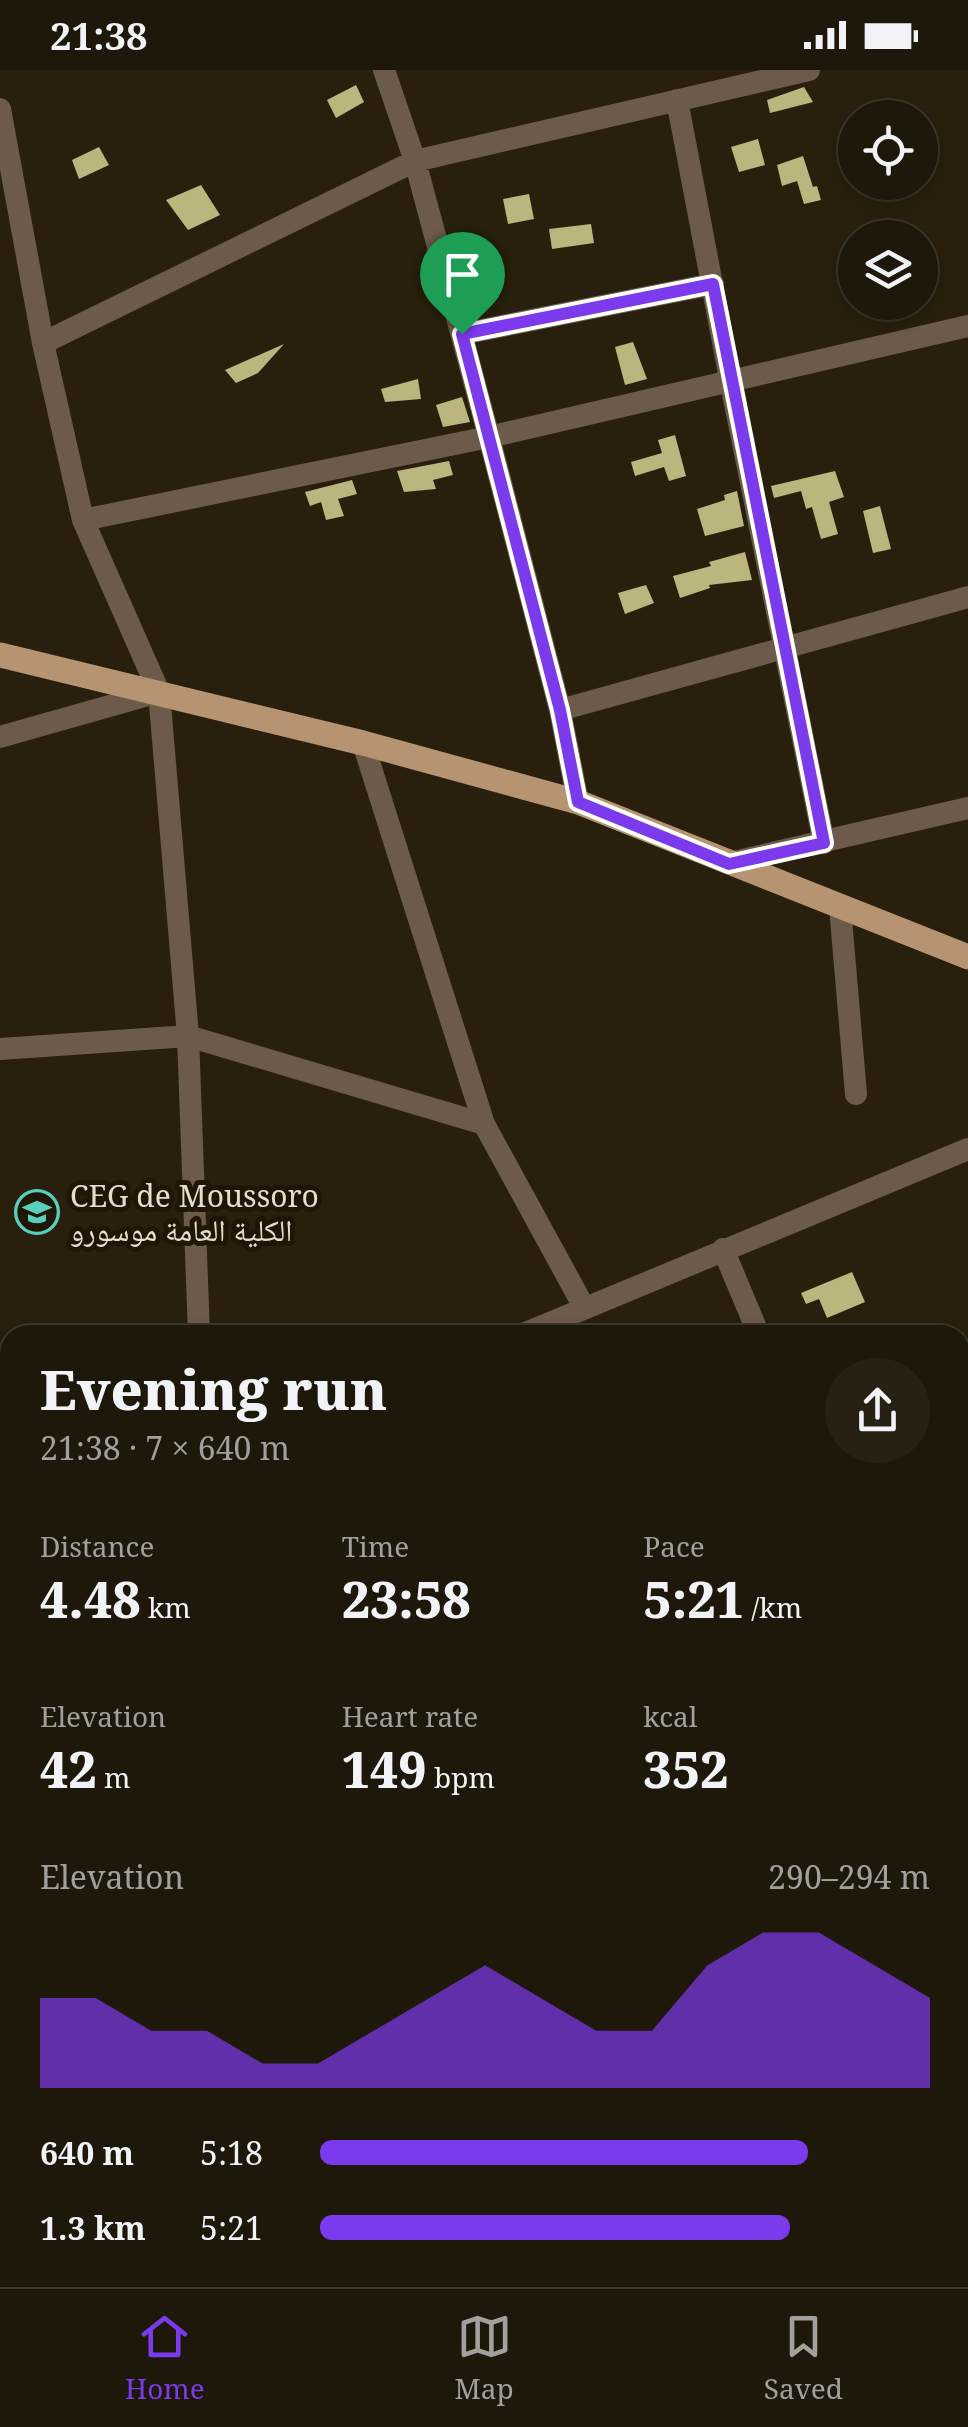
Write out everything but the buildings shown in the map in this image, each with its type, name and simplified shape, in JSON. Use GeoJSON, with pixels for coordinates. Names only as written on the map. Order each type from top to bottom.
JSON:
{"type":"FeatureCollection","features":[{"type":"Feature","properties":{"kind":"main road"},"geometry":{"type":"LineString","coordinates":[[0,655],[363,743],[578,802],[968,957]]}},
{"type":"Feature","properties":{"kind":"street"},"geometry":{"type":"LineString","coordinates":[[384,70],[415,161],[490,438],[560,710],[578,802]]}},
{"type":"Feature","properties":{"kind":"street"},"geometry":{"type":"LineString","coordinates":[[43,343],[415,161],[797,72]]}},
{"type":"Feature","properties":{"kind":"street"},"geometry":{"type":"LineString","coordinates":[[678,100],[730,384],[824,843]]}},
{"type":"Feature","properties":{"kind":"street"},"geometry":{"type":"LineString","coordinates":[[0,109],[43,343],[83,520],[159,692],[188,1036],[199,1325]]}},
{"type":"Feature","properties":{"kind":"street"},"geometry":{"type":"LineString","coordinates":[[462,334],[713,284]]}},
{"type":"Feature","properties":{"kind":"street"},"geometry":{"type":"LineString","coordinates":[[83,520],[490,438],[968,326]]}},
{"type":"Feature","properties":{"kind":"street"},"geometry":{"type":"LineString","coordinates":[[560,710],[968,597]]}},
{"type":"Feature","properties":{"kind":"street"},"geometry":{"type":"LineString","coordinates":[[0,737],[159,692]]}},
{"type":"Feature","properties":{"kind":"street"},"geometry":{"type":"LineString","coordinates":[[363,743],[484,1124],[584,1307]]}},
{"type":"Feature","properties":{"kind":"street"},"geometry":{"type":"LineString","coordinates":[[729,864],[968,808]]}},
{"type":"Feature","properties":{"kind":"street"},"geometry":{"type":"LineString","coordinates":[[840,906],[856,1094]]}},
{"type":"Feature","properties":{"kind":"street"},"geometry":{"type":"LineString","coordinates":[[0,1049],[188,1036],[484,1124]]}},
{"type":"Feature","properties":{"kind":"street"},"geometry":{"type":"LineString","coordinates":[[543,1325],[968,1149]]}},
{"type":"Feature","properties":{"kind":"street"},"geometry":{"type":"LineString","coordinates":[[723,1249],[755,1325]]}},
{"type":"Feature","properties":{"kind":"place","name":"CEG de Moussoro الكلية العامة موسورو"},"geometry":{"type":"Point","coordinates":[37,1212]}},
{"type":"Feature","properties":{"kind":"route"},"geometry":{"type":"LineString","coordinates":[[713,284],[824,843],[729,864],[578,802],[560,710],[462,334],[713,284]]}}]}
